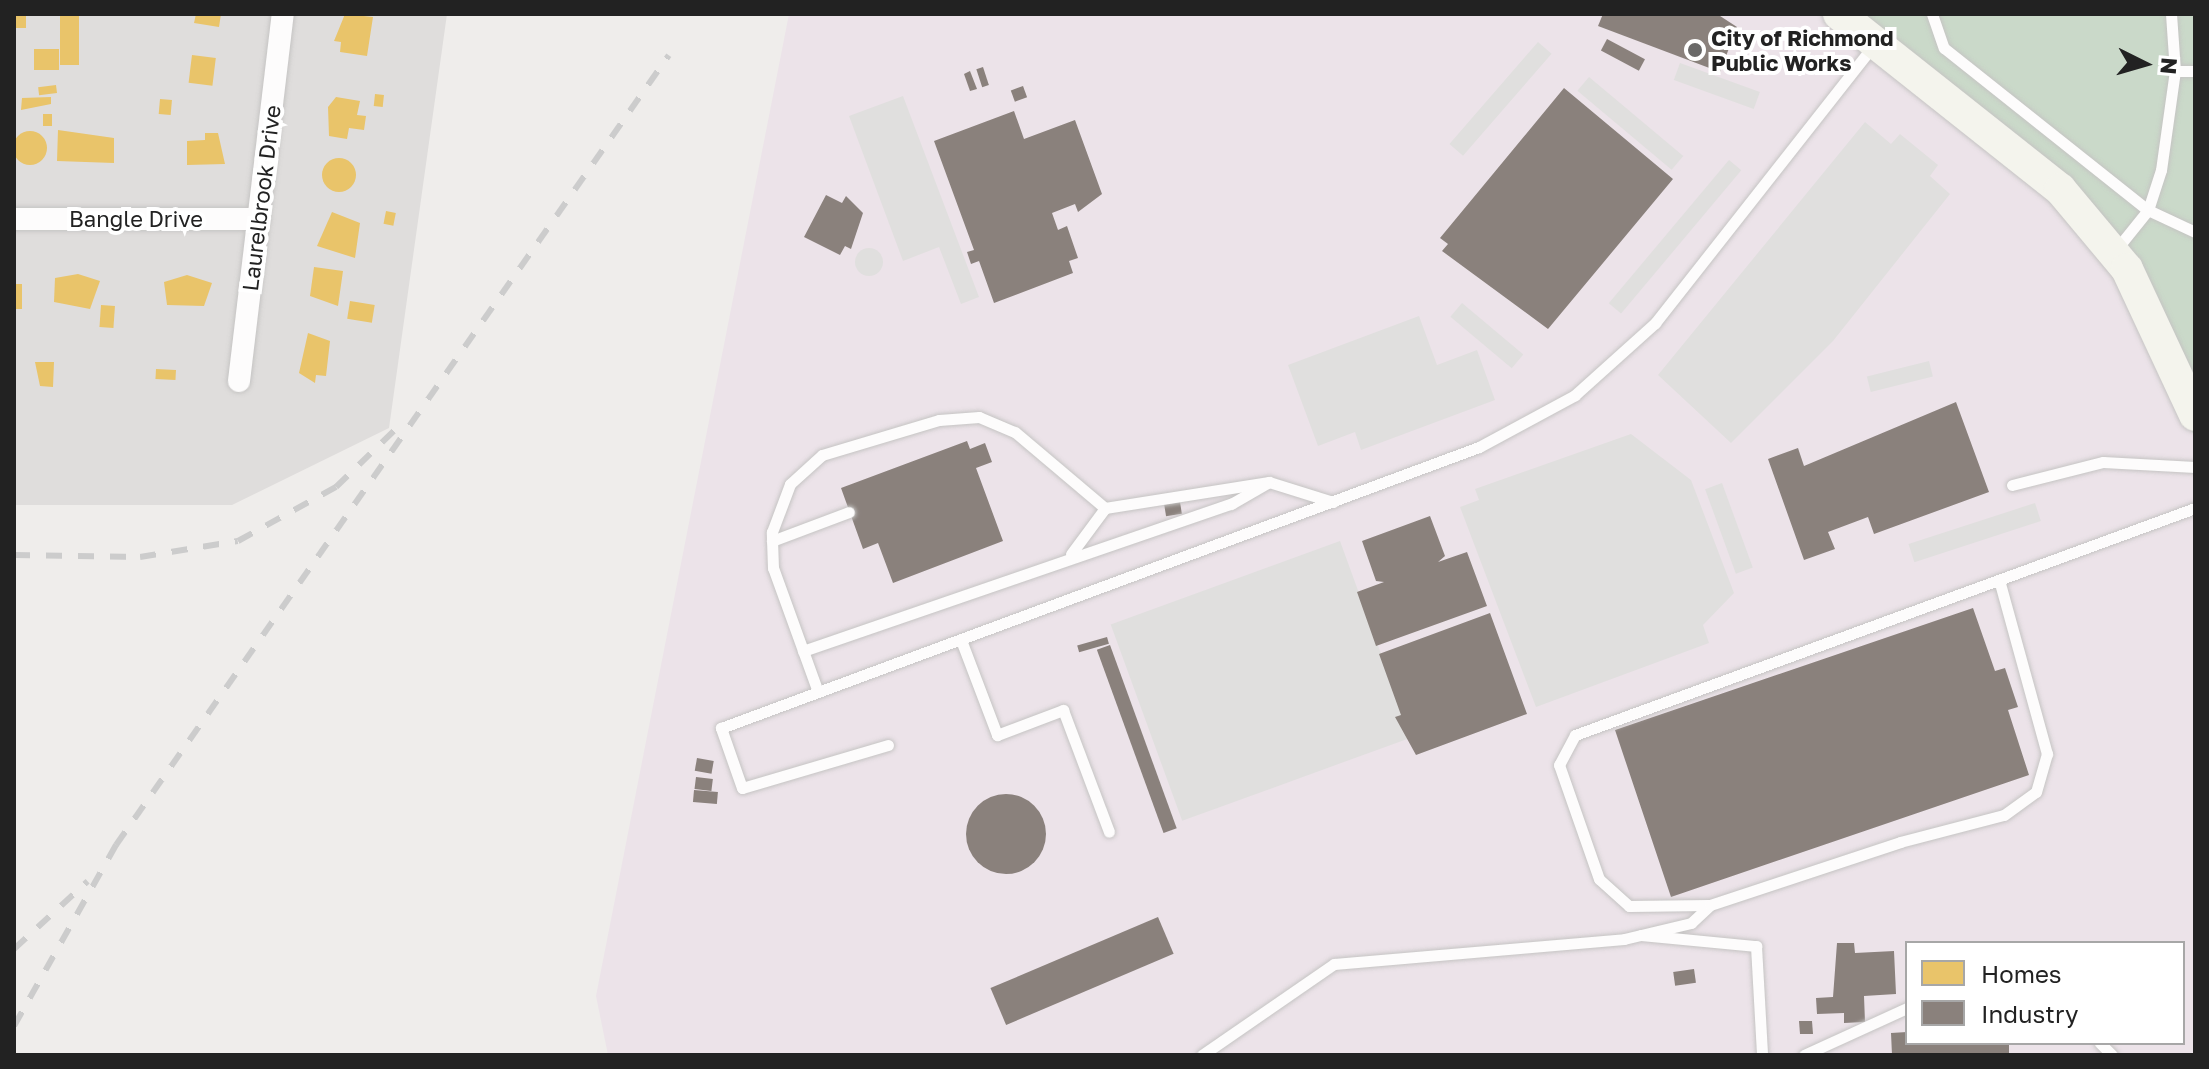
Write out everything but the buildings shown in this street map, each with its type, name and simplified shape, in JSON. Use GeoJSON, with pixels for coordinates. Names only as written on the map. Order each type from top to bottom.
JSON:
{"type":"FeatureCollection","features":[{"type":"Feature","properties":{"kind":"main road"},"geometry":{"type":"LineString","coordinates":[[1839,14],[2028,161],[2115,252],[2170,349],[2195,415]]}},
{"type":"Feature","properties":{"kind":"street","name":"Laurelbrook Drive"},"geometry":{"type":"LineString","coordinates":[[239,381],[283,14]]}},
{"type":"Feature","properties":{"kind":"street","name":"Bangle Drive"},"geometry":{"type":"LineString","coordinates":[[14,219],[259,219]]}},
{"type":"Feature","properties":{"kind":"lane"},"geometry":{"type":"LineString","coordinates":[[1932,14],[1944,48],[2148,210],[2195,232]]}},
{"type":"Feature","properties":{"kind":"lane"},"geometry":{"type":"LineString","coordinates":[[2115,252],[2148,210],[2175,71],[2171,14]]}},
{"type":"Feature","properties":{"kind":"lane"},"geometry":{"type":"LineString","coordinates":[[888,745],[742,788],[721,728],[1495,440],[1607,372],[1655,323],[1875,43]]}},
{"type":"Feature","properties":{"kind":"lane"},"geometry":{"type":"LineString","coordinates":[[2175,71],[2195,71]]}},
{"type":"Feature","properties":{"kind":"lane"},"geometry":{"type":"LineString","coordinates":[[818,692],[773,568],[772,541],[779,506],[807,465],[958,417],[1015,432],[1105,508]]}},
{"type":"Feature","properties":{"kind":"lane"},"geometry":{"type":"LineString","coordinates":[[2012,485],[2103,462],[2195,467]]}},
{"type":"Feature","properties":{"kind":"lane"},"geometry":{"type":"LineString","coordinates":[[1071,554],[1105,508],[1269,482],[1333,502]]}},
{"type":"Feature","properties":{"kind":"lane"},"geometry":{"type":"LineString","coordinates":[[803,651],[1071,554],[1231,504],[1269,482]]}},
{"type":"Feature","properties":{"kind":"lane"},"geometry":{"type":"LineString","coordinates":[[1999,580],[2047,754],[2036,792],[2004,815],[1710,905],[1629,906],[1599,879],[1559,765],[1575,735],[2195,508]]}},
{"type":"Feature","properties":{"kind":"lane"},"geometry":{"type":"LineString","coordinates":[[772,541],[849,512]]}},
{"type":"Feature","properties":{"kind":"lane"},"geometry":{"type":"LineString","coordinates":[[961,640],[997,735],[1063,710],[1109,832]]}},
{"type":"Feature","properties":{"kind":"lane"},"geometry":{"type":"LineString","coordinates":[[1202,1055],[1334,964],[1641,935],[1691,923],[1710,905]]}},
{"type":"Feature","properties":{"kind":"lane"},"geometry":{"type":"LineString","coordinates":[[1641,935],[1756,946],[1762,1055]]}},
{"type":"Feature","properties":{"kind":"lane"},"geometry":{"type":"LineString","coordinates":[[1804,1055],[1905,1009]]}},
{"type":"Feature","properties":{"kind":"shaded area"},"geometry":{"type":"Polygon","coordinates":[[[14,14],[447,14],[389,428],[232,505],[14,505],[14,14]]]}},
{"type":"Feature","properties":{"kind":"shaded area"},"geometry":{"type":"Polygon","coordinates":[[[789,14],[1842,14],[2119,264],[2195,439],[2195,1055],[608,1055],[596,996],[789,14]]]}},
{"type":"Feature","properties":{"kind":"shaded area"},"geometry":{"type":"Polygon","coordinates":[[[1538,42],[1552,54],[1463,156],[1449,144],[1538,42]]]}},
{"type":"Feature","properties":{"kind":"shaded area"},"geometry":{"type":"Polygon","coordinates":[[[1680,63],[1760,92],[1754,109],[1674,80],[1680,63]]]}},
{"type":"Feature","properties":{"kind":"shaded area"},"geometry":{"type":"Polygon","coordinates":[[[1589,77],[1683,156],[1672,170],[1577,91],[1589,77]]]}},
{"type":"Feature","properties":{"kind":"shaded area"},"geometry":{"type":"Polygon","coordinates":[[[903,96],[979,297],[961,304],[939,247],[903,261],[849,116],[903,96]]]}},
{"type":"Feature","properties":{"kind":"shaded area"},"geometry":{"type":"Polygon","coordinates":[[[1865,122],[1891,144],[1900,134],[1938,165],[1930,176],[1950,194],[1833,341],[1731,443],[1658,375],[1865,122]]]}},
{"type":"Feature","properties":{"kind":"shaded area"},"geometry":{"type":"Polygon","coordinates":[[[1729,160],[1741,170],[1621,314],[1609,303],[1729,160]]]}},
{"type":"Feature","properties":{"kind":"shaded area"},"geometry":{"type":"Polygon","coordinates":[[[869,248],[879,252],[883,262],[879,272],[869,276],[859,272],[855,262],[859,252],[869,248]]]}},
{"type":"Feature","properties":{"kind":"shaded area"},"geometry":{"type":"Polygon","coordinates":[[[1462,303],[1523,354],[1512,368],[1450,317],[1462,303]]]}},
{"type":"Feature","properties":{"kind":"shaded area"},"geometry":{"type":"Polygon","coordinates":[[[1419,316],[1437,365],[1477,350],[1495,400],[1361,450],[1355,432],[1318,446],[1288,365],[1419,316]]]}},
{"type":"Feature","properties":{"kind":"shaded area"},"geometry":{"type":"Polygon","coordinates":[[[1929,361],[1933,377],[1871,392],[1867,376],[1929,361]]]}},
{"type":"Feature","properties":{"kind":"shaded area"},"geometry":{"type":"Polygon","coordinates":[[[1631,434],[1691,480],[1734,593],[1703,625],[1709,643],[1536,707],[1460,507],[1479,500],[1475,489],[1631,434]]]}},
{"type":"Feature","properties":{"kind":"shaded area"},"geometry":{"type":"Polygon","coordinates":[[[1722,483],[1753,568],[1736,574],[1705,489],[1722,483]]]}},
{"type":"Feature","properties":{"kind":"shaded area"},"geometry":{"type":"Polygon","coordinates":[[[2035,503],[2041,521],[1914,562],[1909,544],[2035,503]]]}},
{"type":"Feature","properties":{"kind":"shaded area"},"geometry":{"type":"Polygon","coordinates":[[[1340,541],[1411,737],[1182,821],[1111,624],[1340,541]]]}},
{"type":"Feature","properties":{"kind":"green space"},"geometry":{"type":"Polygon","coordinates":[[[1842,14],[2195,14],[2195,438],[2119,264],[1842,14]]]}},
{"type":"Feature","properties":{"kind":"railway"},"geometry":{"type":"LineString","coordinates":[[14,1026],[116,845],[669,55]]}},
{"type":"Feature","properties":{"kind":"railway"},"geometry":{"type":"LineString","coordinates":[[14,555],[140,557],[238,541],[336,487],[401,424]]}},
{"type":"Feature","properties":{"kind":"railway"},"geometry":{"type":"LineString","coordinates":[[14,949],[88,881]]}},
{"type":"Feature","properties":{"kind":"place","name":"City of Richmond Public Works"},"geometry":{"type":"Point","coordinates":[1695,50]}}]}
